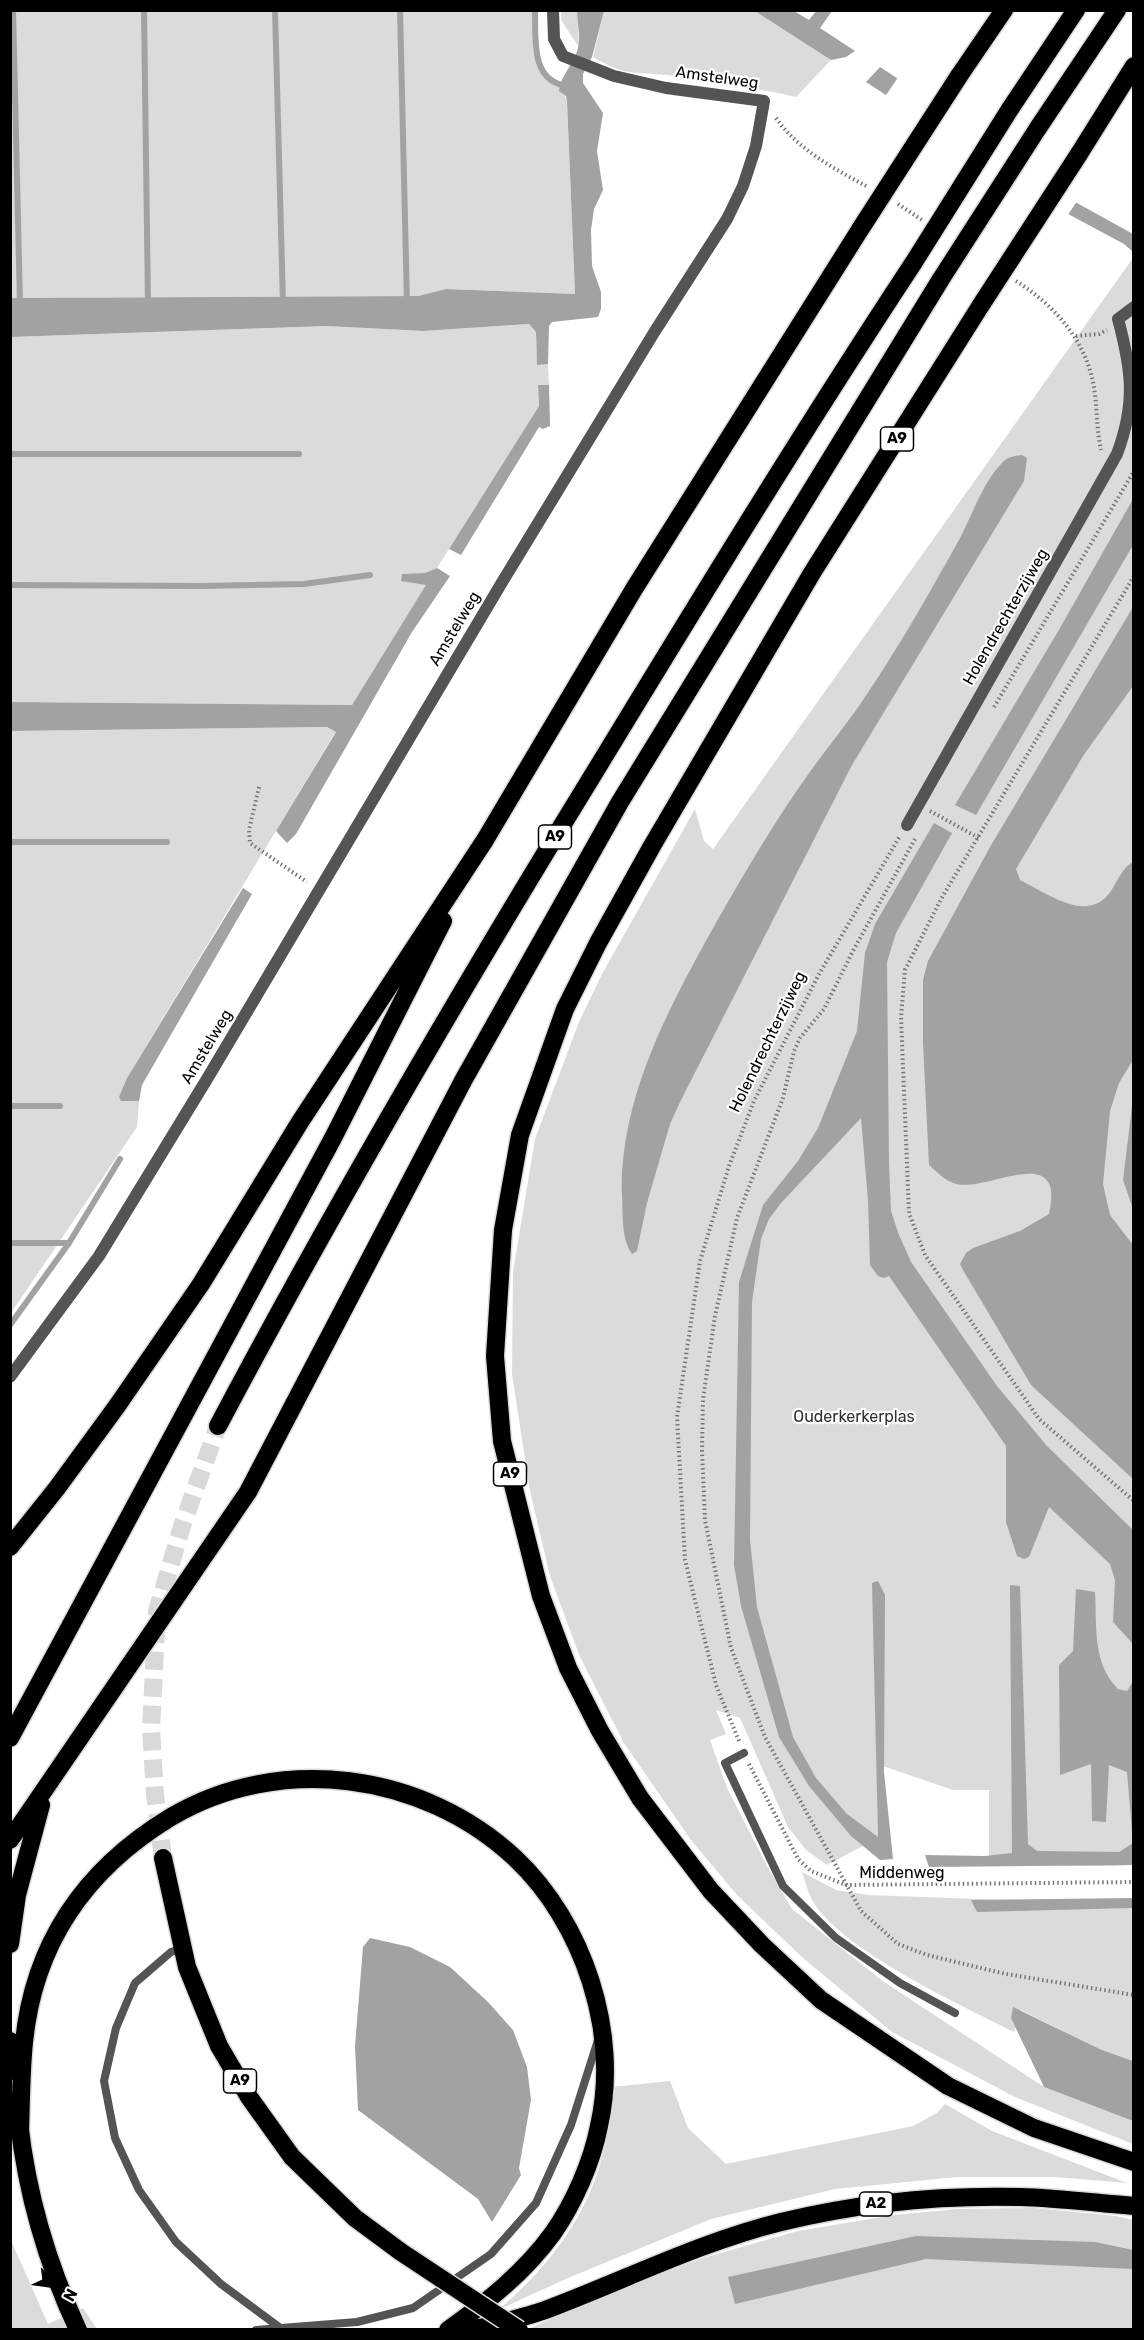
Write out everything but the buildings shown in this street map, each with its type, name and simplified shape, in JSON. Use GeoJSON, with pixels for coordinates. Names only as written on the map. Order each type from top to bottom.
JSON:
{"type":"FeatureCollection","features":[{"type":"Feature","properties":{"kind":"highway"},"geometry":{"type":"LineString","coordinates":[[10,1547],[111,1415],[201,1284],[300,1122],[484,840],[634,589],[861,228],[1004,10]]}},
{"type":"Feature","properties":{"kind":"highway","name":"A9"},"geometry":{"type":"LineString","coordinates":[[218,1426],[248,1368],[466,983],[848,362],[1076,10]]}},
{"type":"Feature","properties":{"kind":"highway","name":"A9"},"geometry":{"type":"LineString","coordinates":[[10,1840],[248,1492],[464,1079],[621,802],[941,279],[1117,10]]}},
{"type":"Feature","properties":{"kind":"highway","name":"A9"},"geometry":{"type":"LineString","coordinates":[[1134,66],[812,573],[652,846],[598,943],[565,1009],[520,1135],[503,1230],[495,1356],[501,1431],[520,1520],[541,1596],[568,1668],[600,1731],[640,1798],[711,1891],[762,1945],[821,2000],[948,2086],[1035,2128],[1134,2162]]}},
{"type":"Feature","properties":{"kind":"highway"},"geometry":{"type":"LineString","coordinates":[[10,1738],[333,1138],[484,840]]}},
{"type":"Feature","properties":{"kind":"highway"},"geometry":{"type":"LineString","coordinates":[[20,2133],[24,2041],[31,2000],[50,1945],[65,1917],[108,1863],[148,1831],[191,1806],[231,1789],[271,1780],[326,1778],[362,1782],[408,1795],[450,1813],[484,1834],[514,1858],[538,1884],[560,1914],[590,1980],[602,2028],[603,2091],[599,2126],[590,2155],[566,2212],[552,2235],[510,2281],[479,2308],[448,2330]]}},
{"type":"Feature","properties":{"kind":"highway","name":"A9"},"geometry":{"type":"LineString","coordinates":[[10,1944],[17,1895],[46,1789]]}},
{"type":"Feature","properties":{"kind":"highway","name":"A9"},"geometry":{"type":"LineString","coordinates":[[163,1858],[187,1966],[219,2046],[249,2097],[292,2157],[355,2218],[401,2252],[519,2330]]}},
{"type":"Feature","properties":{"kind":"highway"},"geometry":{"type":"LineString","coordinates":[[10,2041],[26,2174],[37,2223],[53,2273],[74,2322]]}},
{"type":"Feature","properties":{"kind":"highway","name":"A2"},"geometry":{"type":"LineString","coordinates":[[473,2330],[546,2310],[629,2275],[723,2240],[780,2222],[833,2211],[886,2202],[1020,2197],[1134,2206]]}},
{"type":"Feature","properties":{"kind":"street","name":"Amstelweg"},"geometry":{"type":"LineString","coordinates":[[10,1377],[99,1256],[538,523],[655,331],[727,219],[743,186],[756,146],[764,101],[666,88],[614,76],[563,56],[554,39],[553,10]]}},
{"type":"Feature","properties":{"kind":"street"},"geometry":{"type":"LineString","coordinates":[[1118,319],[1134,307]]}},
{"type":"Feature","properties":{"kind":"street","name":"Holendrechterzijweg"},"geometry":{"type":"LineString","coordinates":[[907,825],[1106,475],[1126,431],[1131,404],[1126,350],[1118,319]]}},
{"type":"Feature","properties":{"kind":"lane"},"geometry":{"type":"LineString","coordinates":[[744,1753],[725,1763],[783,1886],[836,1938],[900,1983],[955,2013]]}},
{"type":"Feature","properties":{"kind":"lane"},"geometry":{"type":"LineString","coordinates":[[183,1948],[171,1952],[135,1983],[116,2028],[104,2082],[115,2138],[139,2190],[176,2242],[220,2284],[279,2327]]}},
{"type":"Feature","properties":{"kind":"lane"},"geometry":{"type":"LineString","coordinates":[[256,2330],[357,2322],[413,2308],[491,2254],[536,2203],[572,2125],[602,2028]]}},
{"type":"Feature","properties":{"kind":"path"},"geometry":{"type":"LineString","coordinates":[[1106,475],[1098,437],[1095,393],[1090,370],[1076,336],[1099,334],[1109,330],[1118,319]]}},
{"type":"Feature","properties":{"kind":"path"},"geometry":{"type":"LineString","coordinates":[[990,714],[1134,471]]}},
{"type":"Feature","properties":{"kind":"path"},"geometry":{"type":"LineString","coordinates":[[1134,576],[980,838],[941,899],[905,970],[902,1017],[909,1213],[925,1255],[1039,1419],[1134,1501]]}},
{"type":"Feature","properties":{"kind":"path"},"geometry":{"type":"LineString","coordinates":[[259,787],[249,830],[250,843],[318,890]]}},
{"type":"Feature","properties":{"kind":"path"},"geometry":{"type":"LineString","coordinates":[[925,821],[936,802]]}},
{"type":"Feature","properties":{"kind":"path"},"geometry":{"type":"LineString","coordinates":[[919,804],[980,838]]}},
{"type":"Feature","properties":{"kind":"path","name":"Holendrechterzijweg"},"geometry":{"type":"LineString","coordinates":[[744,1753],[716,1685],[685,1560],[677,1417],[700,1261],[729,1166],[754,1101],[824,966],[907,825]]}},
{"type":"Feature","properties":{"kind":"path"},"geometry":{"type":"LineString","coordinates":[[920,830],[854,949],[824,1010],[800,1038],[794,1051],[783,1098],[737,1218],[715,1316],[703,1399],[702,1451],[705,1520],[731,1648],[765,1737],[861,1911],[898,1944],[927,1955],[1006,1974],[1134,1995]]}},
{"type":"Feature","properties":{"kind":"path","name":"Middenweg"},"geometry":{"type":"LineString","coordinates":[[744,1753],[798,1859],[811,1871],[846,1885],[1134,1882]]}},
{"type":"Feature","properties":{"kind":"green space"},"geometry":{"type":"Polygon","coordinates":[[[755,10],[831,60],[796,97],[696,78],[630,72],[593,57],[604,11],[755,10]]]}},
{"type":"Feature","properties":{"kind":"green space"},"geometry":{"type":"Polygon","coordinates":[[[11,11],[535,11],[534,40],[537,63],[543,74],[562,90],[567,101],[575,294],[446,289],[418,296],[11,298],[11,11]]]}},
{"type":"Feature","properties":{"kind":"green space"},"geometry":{"type":"Polygon","coordinates":[[[561,11],[577,11],[579,47],[561,20],[561,11]]]}},
{"type":"Feature","properties":{"kind":"green space","name":"Ouderkerkerplas"},"geometry":{"type":"Polygon","coordinates":[[[1133,258],[1133,1865],[989,1864],[989,1790],[953,1790],[877,1764],[878,1838],[827,1865],[806,1850],[788,1827],[740,1718],[716,1710],[726,1734],[710,1740],[728,1790],[792,1909],[884,1982],[1044,2087],[1133,2121],[1133,2144],[1015,2097],[892,2032],[803,1958],[738,1896],[691,1840],[624,1743],[580,1657],[550,1576],[530,1491],[512,1374],[513,1272],[535,1139],[579,1022],[602,974],[695,809],[704,841],[713,849],[1133,258]],[[657,1042],[634,1103],[626,1144],[657,1042]]]}},
{"type":"Feature","properties":{"kind":"green space"},"geometry":{"type":"Polygon","coordinates":[[[529,324],[536,332],[537,364],[548,364],[549,385],[538,385],[539,406],[437,568],[425,573],[402,575],[427,584],[352,705],[11,702],[11,337],[327,326],[423,331],[529,324]]]}},
{"type":"Feature","properties":{"kind":"green space"},"geometry":{"type":"Polygon","coordinates":[[[327,727],[336,731],[127,1078],[122,1101],[139,1101],[137,1127],[11,1313],[11,731],[327,727]]]}},
{"type":"Feature","properties":{"kind":"green space"},"geometry":{"type":"Polygon","coordinates":[[[802,1872],[836,1890],[868,1895],[1004,1900],[1022,1909],[1133,1908],[1133,2061],[1102,2050],[1021,2010],[1014,2032],[903,1974],[847,1937],[825,1917],[811,1898],[802,1872]]]}},
{"type":"Feature","properties":{"kind":"green space"},"geometry":{"type":"Polygon","coordinates":[[[670,2081],[688,2128],[726,2164],[913,2126],[937,2113],[945,2104],[992,2131],[1127,2183],[1054,2177],[957,2177],[835,2189],[711,2219],[568,2278],[500,2309],[547,2262],[581,2211],[594,2183],[603,2153],[612,2087],[670,2081]]]}},
{"type":"Feature","properties":{"kind":"green space"},"geometry":{"type":"Polygon","coordinates":[[[1034,2208],[1116,2216],[1133,2220],[1133,2329],[526,2330],[586,2303],[703,2258],[798,2231],[894,2215],[957,2209],[1034,2208]]]}},
{"type":"Feature","properties":{"kind":"green space"},"geometry":{"type":"Polygon","coordinates":[[[10,2238],[48,2324],[83,2308],[97,2329],[11,2329],[10,2238]]]}},
{"type":"Feature","properties":{"kind":"shaded area"},"geometry":{"type":"Polygon","coordinates":[[[577,11],[604,11],[592,57],[583,74],[583,83],[603,113],[597,151],[603,190],[594,209],[591,230],[592,266],[601,292],[601,309],[598,317],[552,322],[549,326],[548,364],[537,365],[536,332],[529,324],[423,331],[327,326],[11,337],[11,298],[418,296],[446,289],[575,294],[567,101],[566,96],[559,91],[579,44],[577,11]]]}},
{"type":"Feature","properties":{"kind":"shaded area"},"geometry":{"type":"Polygon","coordinates":[[[755,11],[794,11],[809,20],[816,11],[832,11],[820,28],[855,51],[846,57],[831,60],[755,11]]]}},
{"type":"Feature","properties":{"kind":"shaded area"},"geometry":{"type":"Polygon","coordinates":[[[880,67],[1046,175],[1077,203],[1133,234],[1133,252],[1124,244],[1070,215],[866,82],[880,67]]]}},
{"type":"Feature","properties":{"kind":"shaded area"},"geometry":{"type":"Polygon","coordinates":[[[538,385],[549,385],[550,426],[543,429],[539,427],[461,555],[449,549],[539,406],[538,385]]]}},
{"type":"Feature","properties":{"kind":"shaded area"},"geometry":{"type":"Polygon","coordinates":[[[1022,455],[1027,458],[1024,481],[852,765],[681,1100],[670,1124],[647,1203],[637,1251],[632,1254],[628,1248],[623,1226],[622,1196],[623,1159],[629,1123],[651,1052],[682,985],[717,921],[799,787],[860,704],[903,637],[959,540],[988,481],[1006,460],[1022,455]]]}},
{"type":"Feature","properties":{"kind":"shaded area"},"geometry":{"type":"Polygon","coordinates":[[[1133,499],[1133,545],[976,815],[955,805],[1060,628],[1133,499]]]}},
{"type":"Feature","properties":{"kind":"shaded area"},"geometry":{"type":"Polygon","coordinates":[[[437,568],[450,576],[412,632],[296,834],[287,843],[276,831],[336,732],[327,727],[11,731],[11,702],[352,705],[426,585],[401,581],[402,574],[425,573],[437,568]]]}},
{"type":"Feature","properties":{"kind":"shaded area"},"geometry":{"type":"Polygon","coordinates":[[[1133,607],[1133,686],[1083,756],[1016,869],[1020,880],[1055,898],[1079,906],[1102,901],[1111,891],[1123,870],[1133,862],[1133,1060],[1119,1083],[1110,1111],[1103,1184],[1110,1215],[1133,1245],[1133,1479],[1031,1385],[960,1264],[966,1253],[973,1248],[1020,1231],[1049,1214],[1051,1192],[1046,1179],[1035,1174],[1021,1174],[970,1185],[956,1184],[945,1179],[929,1165],[923,1043],[923,980],[928,961],[990,847],[1133,607]]]}},
{"type":"Feature","properties":{"kind":"shaded area"},"geometry":{"type":"Polygon","coordinates":[[[934,823],[952,833],[896,933],[887,962],[891,1211],[911,1262],[997,1386],[1047,1446],[1133,1530],[1133,1644],[1113,1622],[1115,1580],[1110,1564],[1049,1507],[1029,1557],[1024,1559],[1017,1556],[1006,1522],[1006,1446],[889,1276],[884,1278],[878,1276],[870,1265],[868,1200],[861,1118],[781,1203],[769,1219],[761,1239],[752,1302],[750,1540],[757,1607],[793,1737],[816,1778],[847,1814],[878,1837],[872,1583],[878,1581],[885,1595],[884,1772],[893,1859],[880,1860],[851,1836],[809,1786],[779,1737],[741,1606],[734,1565],[739,1282],[763,1205],[798,1161],[818,1128],[857,1031],[865,953],[875,924],[934,823]]]}},
{"type":"Feature","properties":{"kind":"shaded area"},"geometry":{"type":"Polygon","coordinates":[[[243,888],[252,894],[142,1085],[139,1101],[121,1101],[119,1097],[127,1078],[243,888]]]}},
{"type":"Feature","properties":{"kind":"shaded area"},"geometry":{"type":"Polygon","coordinates":[[[1133,1098],[1133,1209],[1123,1180],[1133,1098]]]}},
{"type":"Feature","properties":{"kind":"shaded area"},"geometry":{"type":"Polygon","coordinates":[[[1010,1585],[1020,1586],[1028,1844],[1037,1851],[1119,1852],[1133,1843],[1133,1865],[929,1867],[925,1855],[985,1856],[1012,1853],[1010,1585]]]}},
{"type":"Feature","properties":{"kind":"shaded area"},"geometry":{"type":"Polygon","coordinates":[[[1076,1589],[1095,1592],[1096,1631],[1100,1656],[1110,1679],[1118,1689],[1127,1691],[1132,1683],[1133,1671],[1133,1843],[1127,1772],[1109,1765],[1106,1822],[1092,1821],[1091,1764],[1060,1775],[1059,1665],[1073,1651],[1076,1589]]]}},
{"type":"Feature","properties":{"kind":"shaded area"},"geometry":{"type":"Polygon","coordinates":[[[1133,1898],[1133,1908],[977,1912],[971,1900],[1133,1898]]]}},
{"type":"Feature","properties":{"kind":"shaded area"},"geometry":{"type":"Polygon","coordinates":[[[370,1938],[410,1947],[450,1967],[488,2002],[513,2030],[527,2067],[531,2100],[519,2168],[521,2175],[492,2222],[478,2199],[358,2110],[355,2046],[363,1947],[370,1938]]]}},
{"type":"Feature","properties":{"kind":"shaded area"},"geometry":{"type":"Polygon","coordinates":[[[1013,2007],[1102,2050],[1133,2061],[1133,2121],[1044,2087],[1011,2018],[1013,2007]]]}},
{"type":"Feature","properties":{"kind":"shaded area"},"geometry":{"type":"Polygon","coordinates":[[[916,2236],[1095,2242],[1133,2250],[1133,2269],[926,2259],[735,2304],[728,2277],[916,2236]]]}},
{"type":"Feature","properties":{"kind":"pier"},"geometry":{"type":"Polygon","coordinates":[[[899,76],[1048,172],[1078,200],[1067,216],[884,98],[899,76]]]}},
{"type":"Feature","properties":{"kind":"waterway"},"geometry":{"type":"LineString","coordinates":[[13,10],[20,304]]}},
{"type":"Feature","properties":{"kind":"waterway"},"geometry":{"type":"LineString","coordinates":[[144,10],[148,304]]}},
{"type":"Feature","properties":{"kind":"waterway"},"geometry":{"type":"LineString","coordinates":[[275,10],[283,304]]}},
{"type":"Feature","properties":{"kind":"waterway"},"geometry":{"type":"LineString","coordinates":[[400,10],[407,304]]}},
{"type":"Feature","properties":{"kind":"waterway"},"geometry":{"type":"LineString","coordinates":[[535,10],[536,45],[541,67],[555,82],[567,86]]}},
{"type":"Feature","properties":{"kind":"waterway"},"geometry":{"type":"LineString","coordinates":[[10,454],[299,454]]}},
{"type":"Feature","properties":{"kind":"waterway"},"geometry":{"type":"LineString","coordinates":[[10,585],[304,584],[370,575]]}},
{"type":"Feature","properties":{"kind":"waterway"},"geometry":{"type":"LineString","coordinates":[[10,842],[167,842]]}},
{"type":"Feature","properties":{"kind":"waterway"},"geometry":{"type":"LineString","coordinates":[[10,1106],[60,1106]]}},
{"type":"Feature","properties":{"kind":"waterway"},"geometry":{"type":"LineString","coordinates":[[10,1325],[69,1243],[120,1159]]}},
{"type":"Feature","properties":{"kind":"waterway"},"geometry":{"type":"LineString","coordinates":[[10,1243],[69,1243]]}},
{"type":"Feature","properties":{"kind":"tunnel"},"geometry":{"type":"LineString","coordinates":[[163,1858],[155,1795],[151,1728],[157,1611],[182,1526],[218,1426]]}}]}
